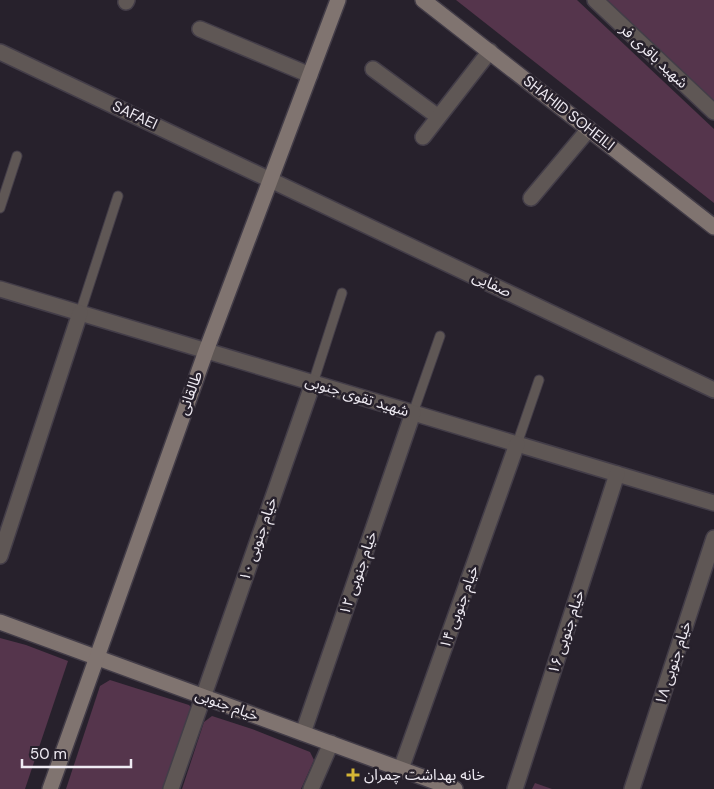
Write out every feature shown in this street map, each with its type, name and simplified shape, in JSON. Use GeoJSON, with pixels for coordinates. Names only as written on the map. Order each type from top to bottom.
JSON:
{"type":"FeatureCollection","features":[{"type":"Feature","properties":{"kind":"street","name":"طالقانی"},"geometry":{"type":"LineString","coordinates":[[50,789],[95,657],[206,351],[338,0]]}},
{"type":"Feature","properties":{"kind":"street","name":"SHAHID SOHEILI"},"geometry":{"type":"LineString","coordinates":[[423,0],[714,227]]}},
{"type":"Feature","properties":{"kind":"street","name":"شهید باقری فر"},"geometry":{"type":"LineString","coordinates":[[595,0],[714,112]]}},
{"type":"Feature","properties":{"kind":"street"},"geometry":{"type":"LineString","coordinates":[[200,29],[310,75]]}},
{"type":"Feature","properties":{"kind":"street"},"geometry":{"type":"LineString","coordinates":[[423,136],[490,51]]}},
{"type":"Feature","properties":{"kind":"street","name":"SAFAEI"},"geometry":{"type":"LineString","coordinates":[[0,52],[270,178]]}},
{"type":"Feature","properties":{"kind":"street"},"geometry":{"type":"LineString","coordinates":[[373,70],[437,116]]}},
{"type":"Feature","properties":{"kind":"street"},"geometry":{"type":"LineString","coordinates":[[531,198],[589,129]]}},
{"type":"Feature","properties":{"kind":"street","name":"صفایی"},"geometry":{"type":"LineString","coordinates":[[270,178],[714,390]]}},
{"type":"Feature","properties":{"kind":"street","name":"شهید تقوی جنوبی"},"geometry":{"type":"LineString","coordinates":[[0,289],[714,503]]}},
{"type":"Feature","properties":{"kind":"street"},"geometry":{"type":"LineString","coordinates":[[0,556],[80,313]]}},
{"type":"Feature","properties":{"kind":"street","name":"خیام جنوبی ۱۰"},"geometry":{"type":"LineString","coordinates":[[171,789],[313,383]]}},
{"type":"Feature","properties":{"kind":"street","name":"خیام جنوبی ۱۲"},"geometry":{"type":"LineString","coordinates":[[303,733],[413,413]]}},
{"type":"Feature","properties":{"kind":"street","name":"خیام جنوبی ۱۴"},"geometry":{"type":"LineString","coordinates":[[401,769],[517,444]]}},
{"type":"Feature","properties":{"kind":"street","name":"خیام جنوبی ۱۶"},"geometry":{"type":"LineString","coordinates":[[515,789],[617,474]]}},
{"type":"Feature","properties":{"kind":"street","name":"خیام جنوبی ۱۸"},"geometry":{"type":"LineString","coordinates":[[632,789],[714,538]]}},
{"type":"Feature","properties":{"kind":"street","name":"خیام جنوبی"},"geometry":{"type":"LineString","coordinates":[[0,622],[455,789]]}},
{"type":"Feature","properties":{"kind":"street"},"geometry":{"type":"LineString","coordinates":[[311,789],[331,743]]}},
{"type":"Feature","properties":{"kind":"lane"},"geometry":{"type":"LineString","coordinates":[[0,208],[17,156]]}},
{"type":"Feature","properties":{"kind":"lane"},"geometry":{"type":"LineString","coordinates":[[80,313],[118,196]]}},
{"type":"Feature","properties":{"kind":"lane"},"geometry":{"type":"LineString","coordinates":[[313,383],[342,293]]}},
{"type":"Feature","properties":{"kind":"lane"},"geometry":{"type":"LineString","coordinates":[[413,413],[440,336]]}},
{"type":"Feature","properties":{"kind":"lane"},"geometry":{"type":"LineString","coordinates":[[517,444],[539,380]]}},
{"type":"Feature","properties":{"kind":"building"},"geometry":{"type":"Polygon","coordinates":[[[456,0],[577,0],[714,129],[714,203],[456,0]]]}},
{"type":"Feature","properties":{"kind":"building"},"geometry":{"type":"Polygon","coordinates":[[[606,0],[714,0],[714,103],[606,0]]]}},
{"type":"Feature","properties":{"kind":"building"},"geometry":{"type":"Polygon","coordinates":[[[0,638],[26,645],[68,661],[25,789],[0,789],[0,638]]]}},
{"type":"Feature","properties":{"kind":"building"},"geometry":{"type":"Polygon","coordinates":[[[110,680],[189,705],[193,710],[166,789],[66,789],[100,686],[110,680]]]}},
{"type":"Feature","properties":{"kind":"building"},"geometry":{"type":"Polygon","coordinates":[[[212,716],[252,729],[310,752],[314,760],[301,789],[182,789],[204,722],[212,716]]]}},
{"type":"Feature","properties":{"kind":"building"},"geometry":{"type":"Polygon","coordinates":[[[535,783],[552,789],[532,789],[535,783]]]}},
{"type":"Feature","properties":{"kind":"place","name":"خانه بهداشت چمران"},"geometry":{"type":"Point","coordinates":[353,775]}}]}
